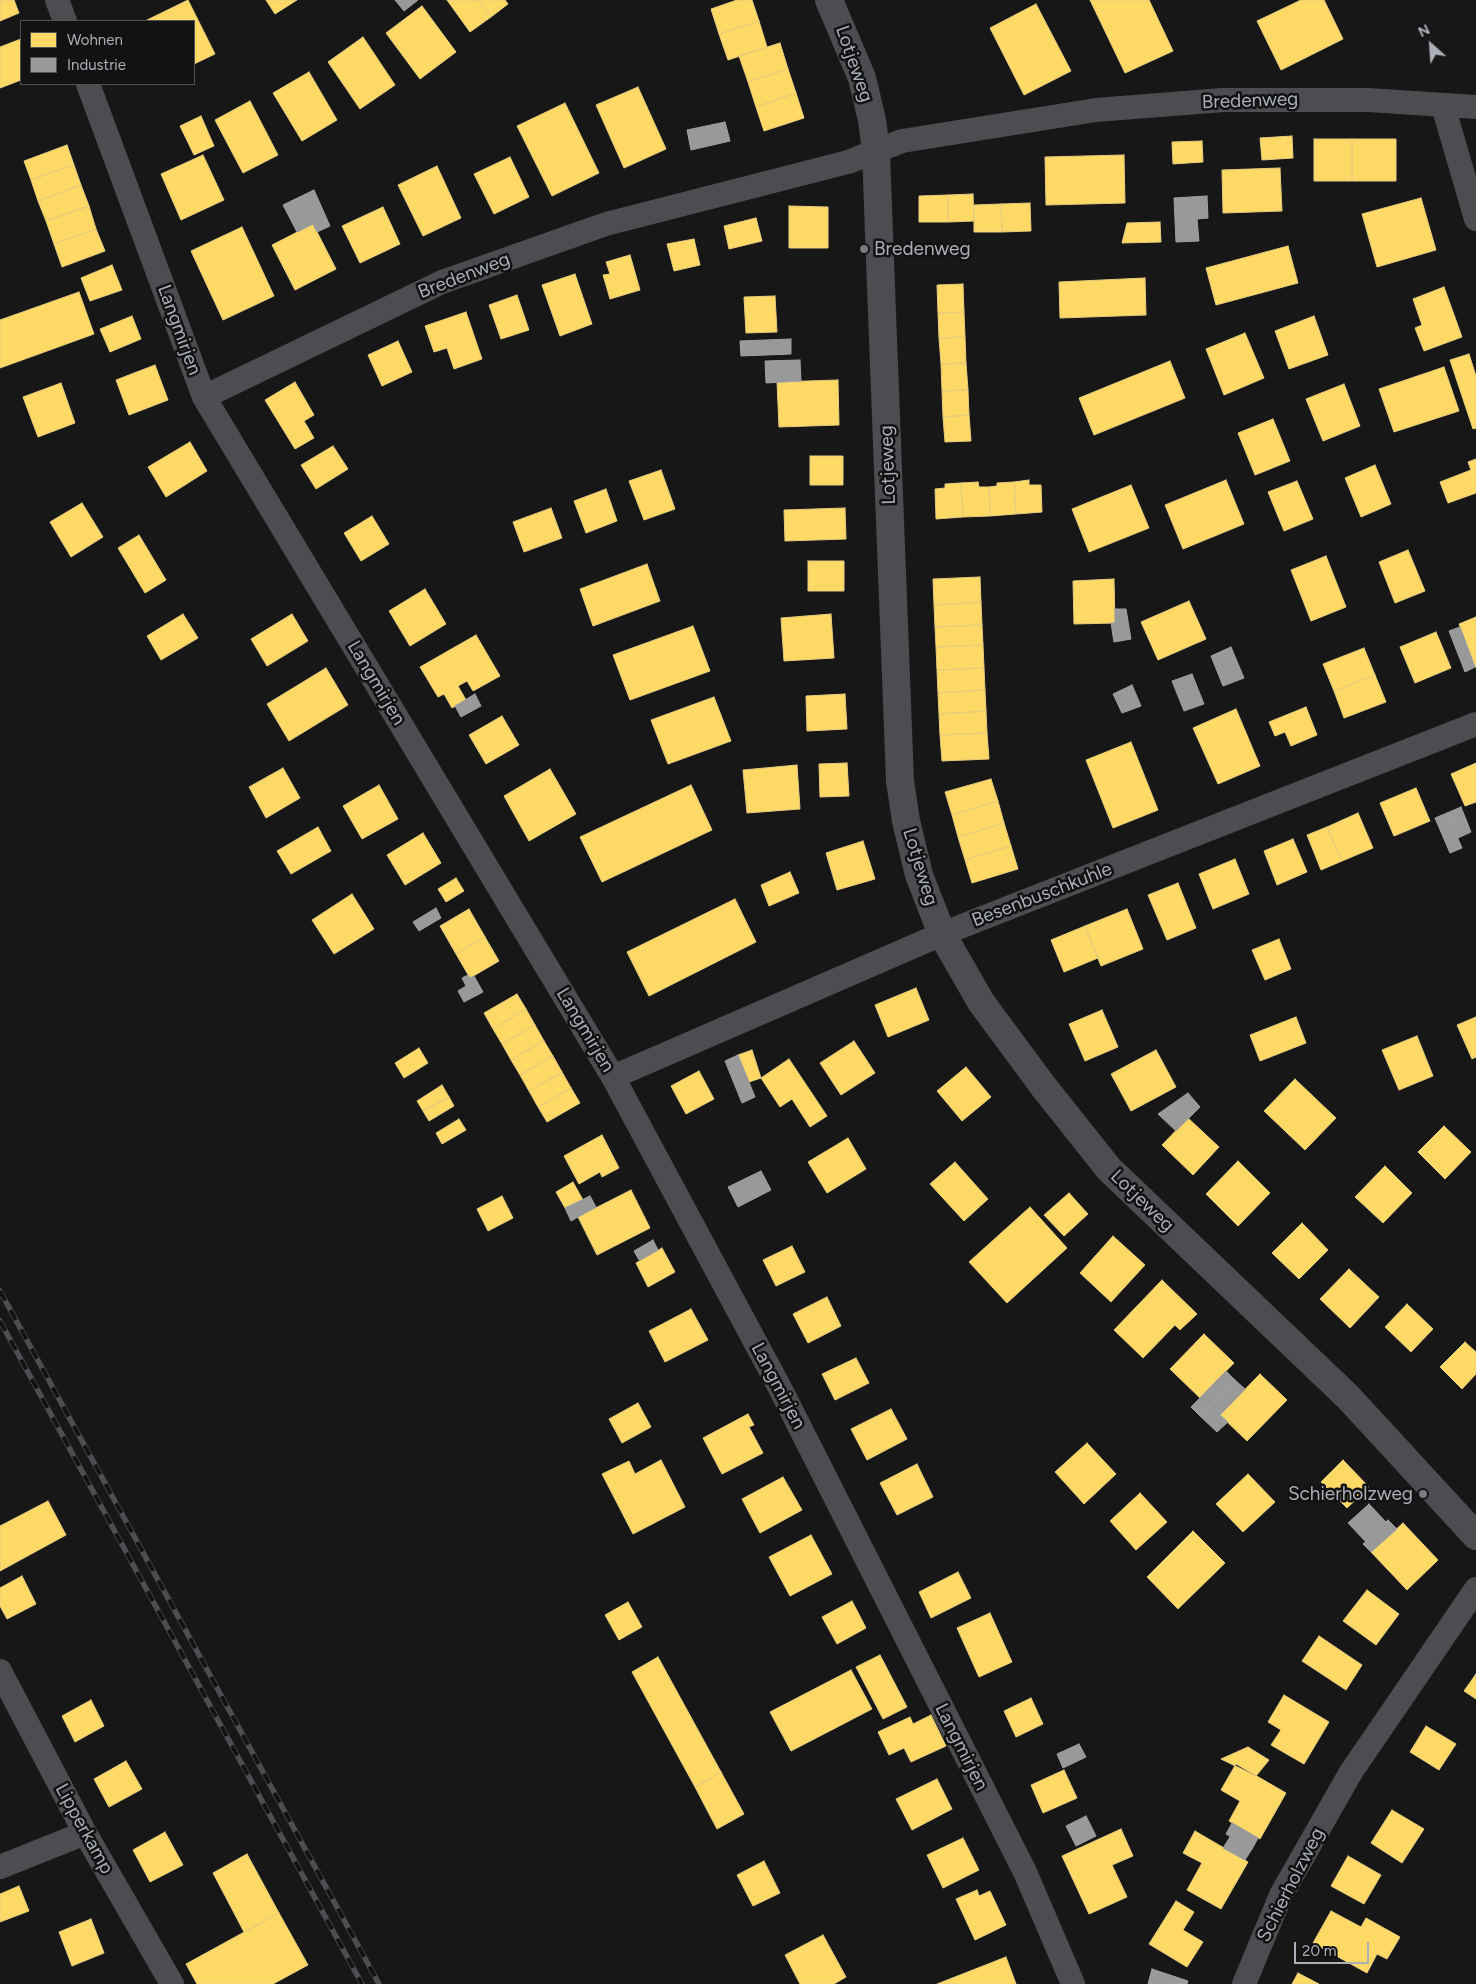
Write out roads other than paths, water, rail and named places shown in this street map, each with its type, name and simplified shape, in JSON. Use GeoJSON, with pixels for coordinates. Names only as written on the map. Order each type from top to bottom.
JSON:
{"type":"FeatureCollection","features":[{"type":"Feature","properties":{"kind":"street"},"geometry":{"type":"LineString","coordinates":[[57,0],[65,20]]}},
{"type":"Feature","properties":{"kind":"street","name":"Lotjeweg"},"geometry":{"type":"LineString","coordinates":[[829,0],[862,78],[872,120],[876,151],[900,780],[906,821],[919,875],[942,934],[981,1002],[1043,1086],[1109,1169],[1348,1397],[1476,1536]]}},
{"type":"Feature","properties":{"kind":"street","name":"Langmirjen"},"geometry":{"type":"LineString","coordinates":[[88,85],[204,397],[613,1078],[781,1390],[1025,1872],[1073,1984]]}},
{"type":"Feature","properties":{"kind":"street","name":"Bredenweg"},"geometry":{"type":"LineString","coordinates":[[204,397],[442,282],[606,224],[848,162],[902,141],[1096,110],[1163,105],[1269,99],[1368,100],[1476,107]]}},
{"type":"Feature","properties":{"kind":"street"},"geometry":{"type":"LineString","coordinates":[[1443,106],[1476,219]]}},
{"type":"Feature","properties":{"kind":"street","name":"Besenbuschkuhle"},"geometry":{"type":"LineString","coordinates":[[613,1078],[942,934],[1476,724]]}},
{"type":"Feature","properties":{"kind":"street","name":"Schierholzweg"},"geometry":{"type":"LineString","coordinates":[[1244,1984],[1281,1895],[1351,1772],[1476,1589]]}},
{"type":"Feature","properties":{"kind":"street","name":"Lipperkamp"},"geometry":{"type":"LineString","coordinates":[[0,1671],[85,1833],[172,1984]]}},
{"type":"Feature","properties":{"kind":"street"},"geometry":{"type":"LineString","coordinates":[[0,1867],[85,1833]]}},
{"type":"Feature","properties":{"kind":"railway"},"geometry":{"type":"LineString","coordinates":[[0,1291],[379,1984]]}},
{"type":"Feature","properties":{"kind":"railway"},"geometry":{"type":"LineString","coordinates":[[0,1321],[362,1984]]}},
{"type":"Feature","properties":{"kind":"place","name":"Bredenweg"},"geometry":{"type":"Point","coordinates":[864,249]}},
{"type":"Feature","properties":{"kind":"place","name":"Schierholzweg"},"geometry":{"type":"Point","coordinates":[1423,1494]}}]}
